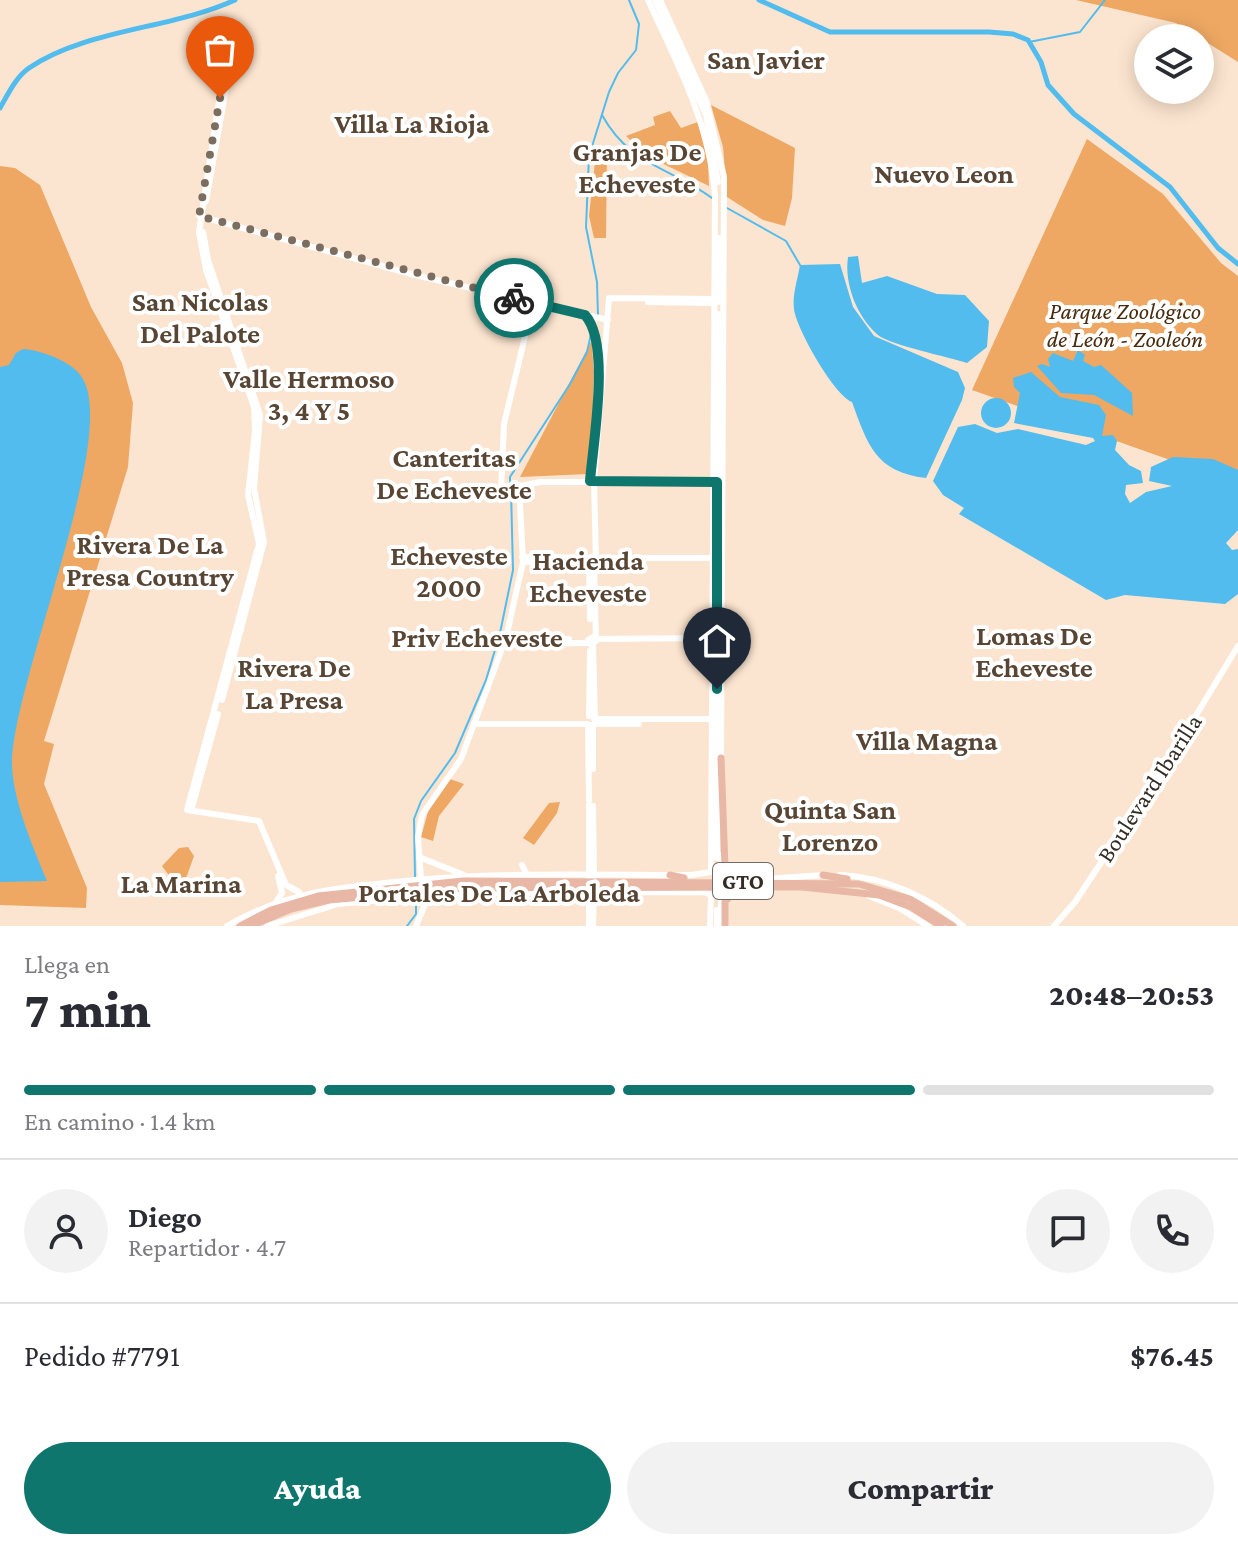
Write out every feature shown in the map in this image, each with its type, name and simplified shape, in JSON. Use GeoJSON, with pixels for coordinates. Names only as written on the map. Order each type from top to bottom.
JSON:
{"type":"FeatureCollection","features":[{"type":"Feature","properties":{"kind":"main road"},"geometry":{"type":"LineString","coordinates":[[721,758],[725,867],[729,875],[743,884],[726,899],[721,926]]}},
{"type":"Feature","properties":{"kind":"main road"},"geometry":{"type":"LineString","coordinates":[[670,875],[704,884]]}},
{"type":"Feature","properties":{"kind":"main road"},"geometry":{"type":"LineString","coordinates":[[823,875],[858,880],[880,888]]}},
{"type":"Feature","properties":{"kind":"main road","name":"GTO"},"geometry":{"type":"LineString","coordinates":[[240,926],[271,910],[318,896],[517,882],[836,883],[880,888],[922,905],[953,926]]}},
{"type":"Feature","properties":{"kind":"main road"},"geometry":{"type":"LineString","coordinates":[[662,893],[704,884]]}},
{"type":"Feature","properties":{"kind":"main road","name":"GTO"},"geometry":{"type":"LineString","coordinates":[[743,884],[847,889],[902,903],[941,926]]}},
{"type":"Feature","properties":{"kind":"main road","name":"GTO"},"geometry":{"type":"LineString","coordinates":[[251,926],[316,903],[421,889]]}},
{"type":"Feature","properties":{"kind":"street"},"geometry":{"type":"LineString","coordinates":[[325,906],[407,899],[421,889],[467,876],[501,875],[517,882],[646,884],[670,875],[711,872],[718,640],[717,196],[711,133],[648,0]]}},
{"type":"Feature","properties":{"kind":"street"},"geometry":{"type":"LineString","coordinates":[[657,0],[671,43]]}},
{"type":"Feature","properties":{"kind":"street"},"geometry":{"type":"LineString","coordinates":[[657,0],[686,55],[716,131],[725,203],[713,406],[717,479]]}},
{"type":"Feature","properties":{"kind":"street"},"geometry":{"type":"LineString","coordinates":[[671,43],[678,42],[686,55]]}},
{"type":"Feature","properties":{"kind":"street"},"geometry":{"type":"LineString","coordinates":[[189,811],[259,544],[248,495],[256,414],[237,349],[208,260],[201,217],[232,55],[225,62],[201,217],[202,255],[229,334],[237,349],[245,367],[260,415],[254,496],[264,542],[189,811]]}},
{"type":"Feature","properties":{"kind":"street"},"geometry":{"type":"LineString","coordinates":[[201,217],[415,275],[595,319]]}},
{"type":"Feature","properties":{"kind":"street"},"geometry":{"type":"LineString","coordinates":[[591,926],[591,479],[595,319],[609,300],[718,301]]}},
{"type":"Feature","properties":{"kind":"street"},"geometry":{"type":"LineString","coordinates":[[718,301],[717,796],[720,875]]}},
{"type":"Feature","properties":{"kind":"street"},"geometry":{"type":"LineString","coordinates":[[533,303],[504,424],[503,489],[591,479],[717,479]]}},
{"type":"Feature","properties":{"kind":"street"},"geometry":{"type":"LineString","coordinates":[[591,479],[597,395],[595,319]]}},
{"type":"Feature","properties":{"kind":"street"},"geometry":{"type":"LineString","coordinates":[[713,406],[718,379]]}},
{"type":"Feature","properties":{"kind":"street"},"geometry":{"type":"LineString","coordinates":[[416,926],[421,889],[419,857],[422,815],[456,768],[505,641],[522,560],[516,486]]}},
{"type":"Feature","properties":{"kind":"street"},"geometry":{"type":"LineString","coordinates":[[522,560],[716,560]]}},
{"type":"Feature","properties":{"kind":"street"},"geometry":{"type":"LineString","coordinates":[[505,641],[718,640]]}},
{"type":"Feature","properties":{"kind":"street","name":"Boulevard Ibarilla"},"geometry":{"type":"LineString","coordinates":[[1054,926],[1092,876],[1238,646]]}},
{"type":"Feature","properties":{"kind":"street"},"geometry":{"type":"LineString","coordinates":[[475,721],[717,721]]}},
{"type":"Feature","properties":{"kind":"street"},"geometry":{"type":"LineString","coordinates":[[717,721],[721,758],[721,926]]}},
{"type":"Feature","properties":{"kind":"street"},"geometry":{"type":"LineString","coordinates":[[712,768],[717,796]]}},
{"type":"Feature","properties":{"kind":"street"},"geometry":{"type":"LineString","coordinates":[[189,811],[258,821]]}},
{"type":"Feature","properties":{"kind":"street"},"geometry":{"type":"LineString","coordinates":[[258,821],[286,885],[292,891],[303,893]]}},
{"type":"Feature","properties":{"kind":"street"},"geometry":{"type":"LineString","coordinates":[[258,821],[281,886],[282,893],[276,902]]}},
{"type":"Feature","properties":{"kind":"street"},"geometry":{"type":"LineString","coordinates":[[419,857],[467,876]]}},
{"type":"Feature","properties":{"kind":"street"},"geometry":{"type":"LineString","coordinates":[[227,926],[276,902],[326,888],[406,881],[421,889],[500,893],[517,882],[522,865]]}},
{"type":"Feature","properties":{"kind":"street"},"geometry":{"type":"LineString","coordinates":[[743,884],[823,875],[861,877],[904,890],[935,904],[963,926]]}},
{"type":"Feature","properties":{"kind":"street"},"geometry":{"type":"LineString","coordinates":[[500,893],[517,882]]}},
{"type":"Feature","properties":{"kind":"street"},"geometry":{"type":"LineString","coordinates":[[369,883],[366,891],[371,901]]}},
{"type":"Feature","properties":{"kind":"street"},"geometry":{"type":"LineString","coordinates":[[646,884],[662,893],[709,894],[710,926]]}},
{"type":"Feature","properties":{"kind":"street"},"geometry":{"type":"LineString","coordinates":[[267,926],[345,901],[347,894],[342,888],[326,888]]}},
{"type":"Feature","properties":{"kind":"street"},"geometry":{"type":"LineString","coordinates":[[847,889],[893,905],[928,926]]}},
{"type":"Feature","properties":{"kind":"green space"},"geometry":{"type":"Polygon","coordinates":[[[1076,0],[1238,0],[1238,62],[1214,47],[1214,24],[1176,23],[1076,0]]]}},
{"type":"Feature","properties":{"kind":"green space"},"geometry":{"type":"Polygon","coordinates":[[[711,105],[795,148],[792,198],[785,226],[763,220],[727,197],[723,147],[711,105]]]}},
{"type":"Feature","properties":{"kind":"green space"},"geometry":{"type":"Polygon","coordinates":[[[670,111],[681,128],[698,122],[708,162],[709,186],[649,157],[626,136],[655,125],[653,117],[670,111]]]}},
{"type":"Feature","properties":{"kind":"green space","name":"Parque Zoológico de León - Zooleón"},"geometry":{"type":"Polygon","coordinates":[[[1087,139],[1163,194],[1221,263],[1238,276],[1238,484],[972,390],[1087,139]]]}},
{"type":"Feature","properties":{"kind":"green space"},"geometry":{"type":"Polygon","coordinates":[[[596,153],[607,154],[606,238],[594,238],[589,216],[596,153]]]}},
{"type":"Feature","properties":{"kind":"green space"},"geometry":{"type":"Polygon","coordinates":[[[0,166],[15,168],[40,185],[91,307],[122,363],[133,403],[128,467],[44,741],[54,744],[44,784],[87,888],[86,908],[0,905],[0,166]]]}},
{"type":"Feature","properties":{"kind":"green space"},"geometry":{"type":"Polygon","coordinates":[[[592,340],[595,395],[588,474],[520,477],[592,340]]]}},
{"type":"Feature","properties":{"kind":"green space"},"geometry":{"type":"Polygon","coordinates":[[[450,779],[464,784],[439,816],[433,841],[421,837],[429,808],[450,779]]]}},
{"type":"Feature","properties":{"kind":"green space"},"geometry":{"type":"Polygon","coordinates":[[[560,802],[557,813],[534,845],[523,838],[549,803],[560,802]]]}},
{"type":"Feature","properties":{"kind":"green space"},"geometry":{"type":"Polygon","coordinates":[[[188,847],[194,856],[184,884],[173,881],[162,866],[179,848],[188,847]]]}},
{"type":"Feature","properties":{"kind":"water"},"geometry":{"type":"Polygon","coordinates":[[[858,256],[862,283],[887,276],[937,294],[965,295],[989,321],[987,347],[967,363],[907,347],[878,335],[858,310],[850,289],[848,257],[858,256]]]}},
{"type":"Feature","properties":{"kind":"water"},"geometry":{"type":"Polygon","coordinates":[[[840,264],[853,307],[874,336],[958,372],[965,388],[926,478],[896,470],[876,454],[863,432],[852,402],[826,375],[796,318],[794,298],[800,265],[840,264]]]}},
{"type":"Feature","properties":{"kind":"water"},"geometry":{"type":"Polygon","coordinates":[[[23,349],[55,357],[76,371],[81,376],[90,406],[87,449],[77,503],[28,678],[16,728],[12,765],[20,809],[47,881],[0,882],[0,367],[9,365],[16,353],[23,349]]]}},
{"type":"Feature","properties":{"kind":"water"},"geometry":{"type":"Polygon","coordinates":[[[1078,350],[1085,355],[1083,361],[1094,367],[1101,365],[1132,393],[1133,416],[1094,395],[1061,393],[1037,366],[1050,367],[1048,359],[1053,353],[1073,361],[1078,350]]]}},
{"type":"Feature","properties":{"kind":"water"},"geometry":{"type":"Polygon","coordinates":[[[1031,372],[1060,397],[1099,405],[1106,415],[1102,436],[1113,435],[1117,441],[1115,450],[1129,465],[1141,471],[1143,483],[1126,485],[1125,494],[1130,503],[1146,492],[1172,486],[1149,481],[1151,467],[1173,457],[1213,459],[1238,470],[1238,530],[1226,543],[1232,550],[1238,549],[1238,594],[1225,604],[1125,595],[1106,600],[959,514],[964,508],[943,495],[933,481],[958,427],[975,424],[997,433],[1018,429],[1086,445],[1095,441],[1093,438],[1014,423],[1020,393],[1014,387],[1013,378],[1031,372]]]}},
{"type":"Feature","properties":{"kind":"water"},"geometry":{"type":"Polygon","coordinates":[[[996,398],[1007,402],[1011,413],[1007,424],[996,428],[985,424],[981,413],[985,402],[996,398]]]}},
{"type":"Feature","properties":{"kind":"waterway"},"geometry":{"type":"LineString","coordinates":[[0,108],[24,72],[52,55],[76,45],[210,10],[235,0]]}},
{"type":"Feature","properties":{"kind":"waterway"},"geometry":{"type":"LineString","coordinates":[[598,317],[597,282],[586,227],[589,156],[609,92],[618,73],[636,50],[639,24],[629,0]]}},
{"type":"Feature","properties":{"kind":"waterway"},"geometry":{"type":"LineString","coordinates":[[759,0],[830,32],[989,32],[1013,34],[1028,40],[1041,62],[1048,85],[1074,114],[1170,187],[1218,248],[1238,264]]}},
{"type":"Feature","properties":{"kind":"waterway"},"geometry":{"type":"LineString","coordinates":[[1029,42],[1080,32],[1105,0]]}},
{"type":"Feature","properties":{"kind":"waterway"},"geometry":{"type":"LineString","coordinates":[[602,115],[613,132],[638,156],[712,198]]}},
{"type":"Feature","properties":{"kind":"waterway"},"geometry":{"type":"LineString","coordinates":[[727,208],[786,241],[800,265]]}},
{"type":"Feature","properties":{"kind":"waterway"},"geometry":{"type":"LineString","coordinates":[[510,484],[510,477],[570,384],[587,352],[591,334]]}},
{"type":"Feature","properties":{"kind":"waterway"},"geometry":{"type":"LineString","coordinates":[[415,878],[414,819],[421,801],[455,753],[486,680],[500,633],[513,570],[511,491]]}},
{"type":"Feature","properties":{"kind":"waterway"},"geometry":{"type":"LineString","coordinates":[[407,926],[416,914],[416,900]]}},
{"type":"Feature","properties":{"kind":"way so far"},"geometry":{"type":"LineString","coordinates":[[220,98],[199,216],[415,275],[514,298]]}},
{"type":"Feature","properties":{"kind":"district","name":"San Javier"},"geometry":{"type":"Point","coordinates":[766,59]}},
{"type":"Feature","properties":{"kind":"district","name":"Villa La Rioja"},"geometry":{"type":"Point","coordinates":[412,123]}},
{"type":"Feature","properties":{"kind":"district","name":"Granjas De Echeveste"},"geometry":{"type":"Point","coordinates":[637,167]}},
{"type":"Feature","properties":{"kind":"district","name":"Nuevo Leon"},"geometry":{"type":"Point","coordinates":[944,173]}},
{"type":"Feature","properties":{"kind":"district","name":"San Nicolas Del Palote"},"geometry":{"type":"Point","coordinates":[200,317]}},
{"type":"Feature","properties":{"kind":"district","name":"Valle Hermoso 3, 4 Y 5"},"geometry":{"type":"Point","coordinates":[309,394]}},
{"type":"Feature","properties":{"kind":"district","name":"Canteritas De Echeveste"},"geometry":{"type":"Point","coordinates":[454,473]}},
{"type":"Feature","properties":{"kind":"district","name":"Rivera De La Presa Country"},"geometry":{"type":"Point","coordinates":[150,560]}},
{"type":"Feature","properties":{"kind":"district","name":"Echeveste 2000"},"geometry":{"type":"Point","coordinates":[449,571]}},
{"type":"Feature","properties":{"kind":"district","name":"Hacienda Echeveste"},"geometry":{"type":"Point","coordinates":[588,576]}},
{"type":"Feature","properties":{"kind":"district","name":"Priv Echeveste"},"geometry":{"type":"Point","coordinates":[477,637]}},
{"type":"Feature","properties":{"kind":"district","name":"Lomas De Echeveste"},"geometry":{"type":"Point","coordinates":[1034,651]}},
{"type":"Feature","properties":{"kind":"district","name":"Rivera De La Presa"},"geometry":{"type":"Point","coordinates":[294,683]}},
{"type":"Feature","properties":{"kind":"district","name":"Villa Magna"},"geometry":{"type":"Point","coordinates":[927,740]}},
{"type":"Feature","properties":{"kind":"district","name":"Quinta San Lorenzo"},"geometry":{"type":"Point","coordinates":[830,825]}},
{"type":"Feature","properties":{"kind":"district","name":"La Marina"},"geometry":{"type":"Point","coordinates":[181,883]}},
{"type":"Feature","properties":{"kind":"district","name":"Portales De La Arboleda"},"geometry":{"type":"Point","coordinates":[499,892]}},
{"type":"Feature","properties":{"kind":"route"},"geometry":{"type":"LineString","coordinates":[[514,298],[585,315],[593,323],[598,380],[590,481],[717,482],[717,689]]}}]}
